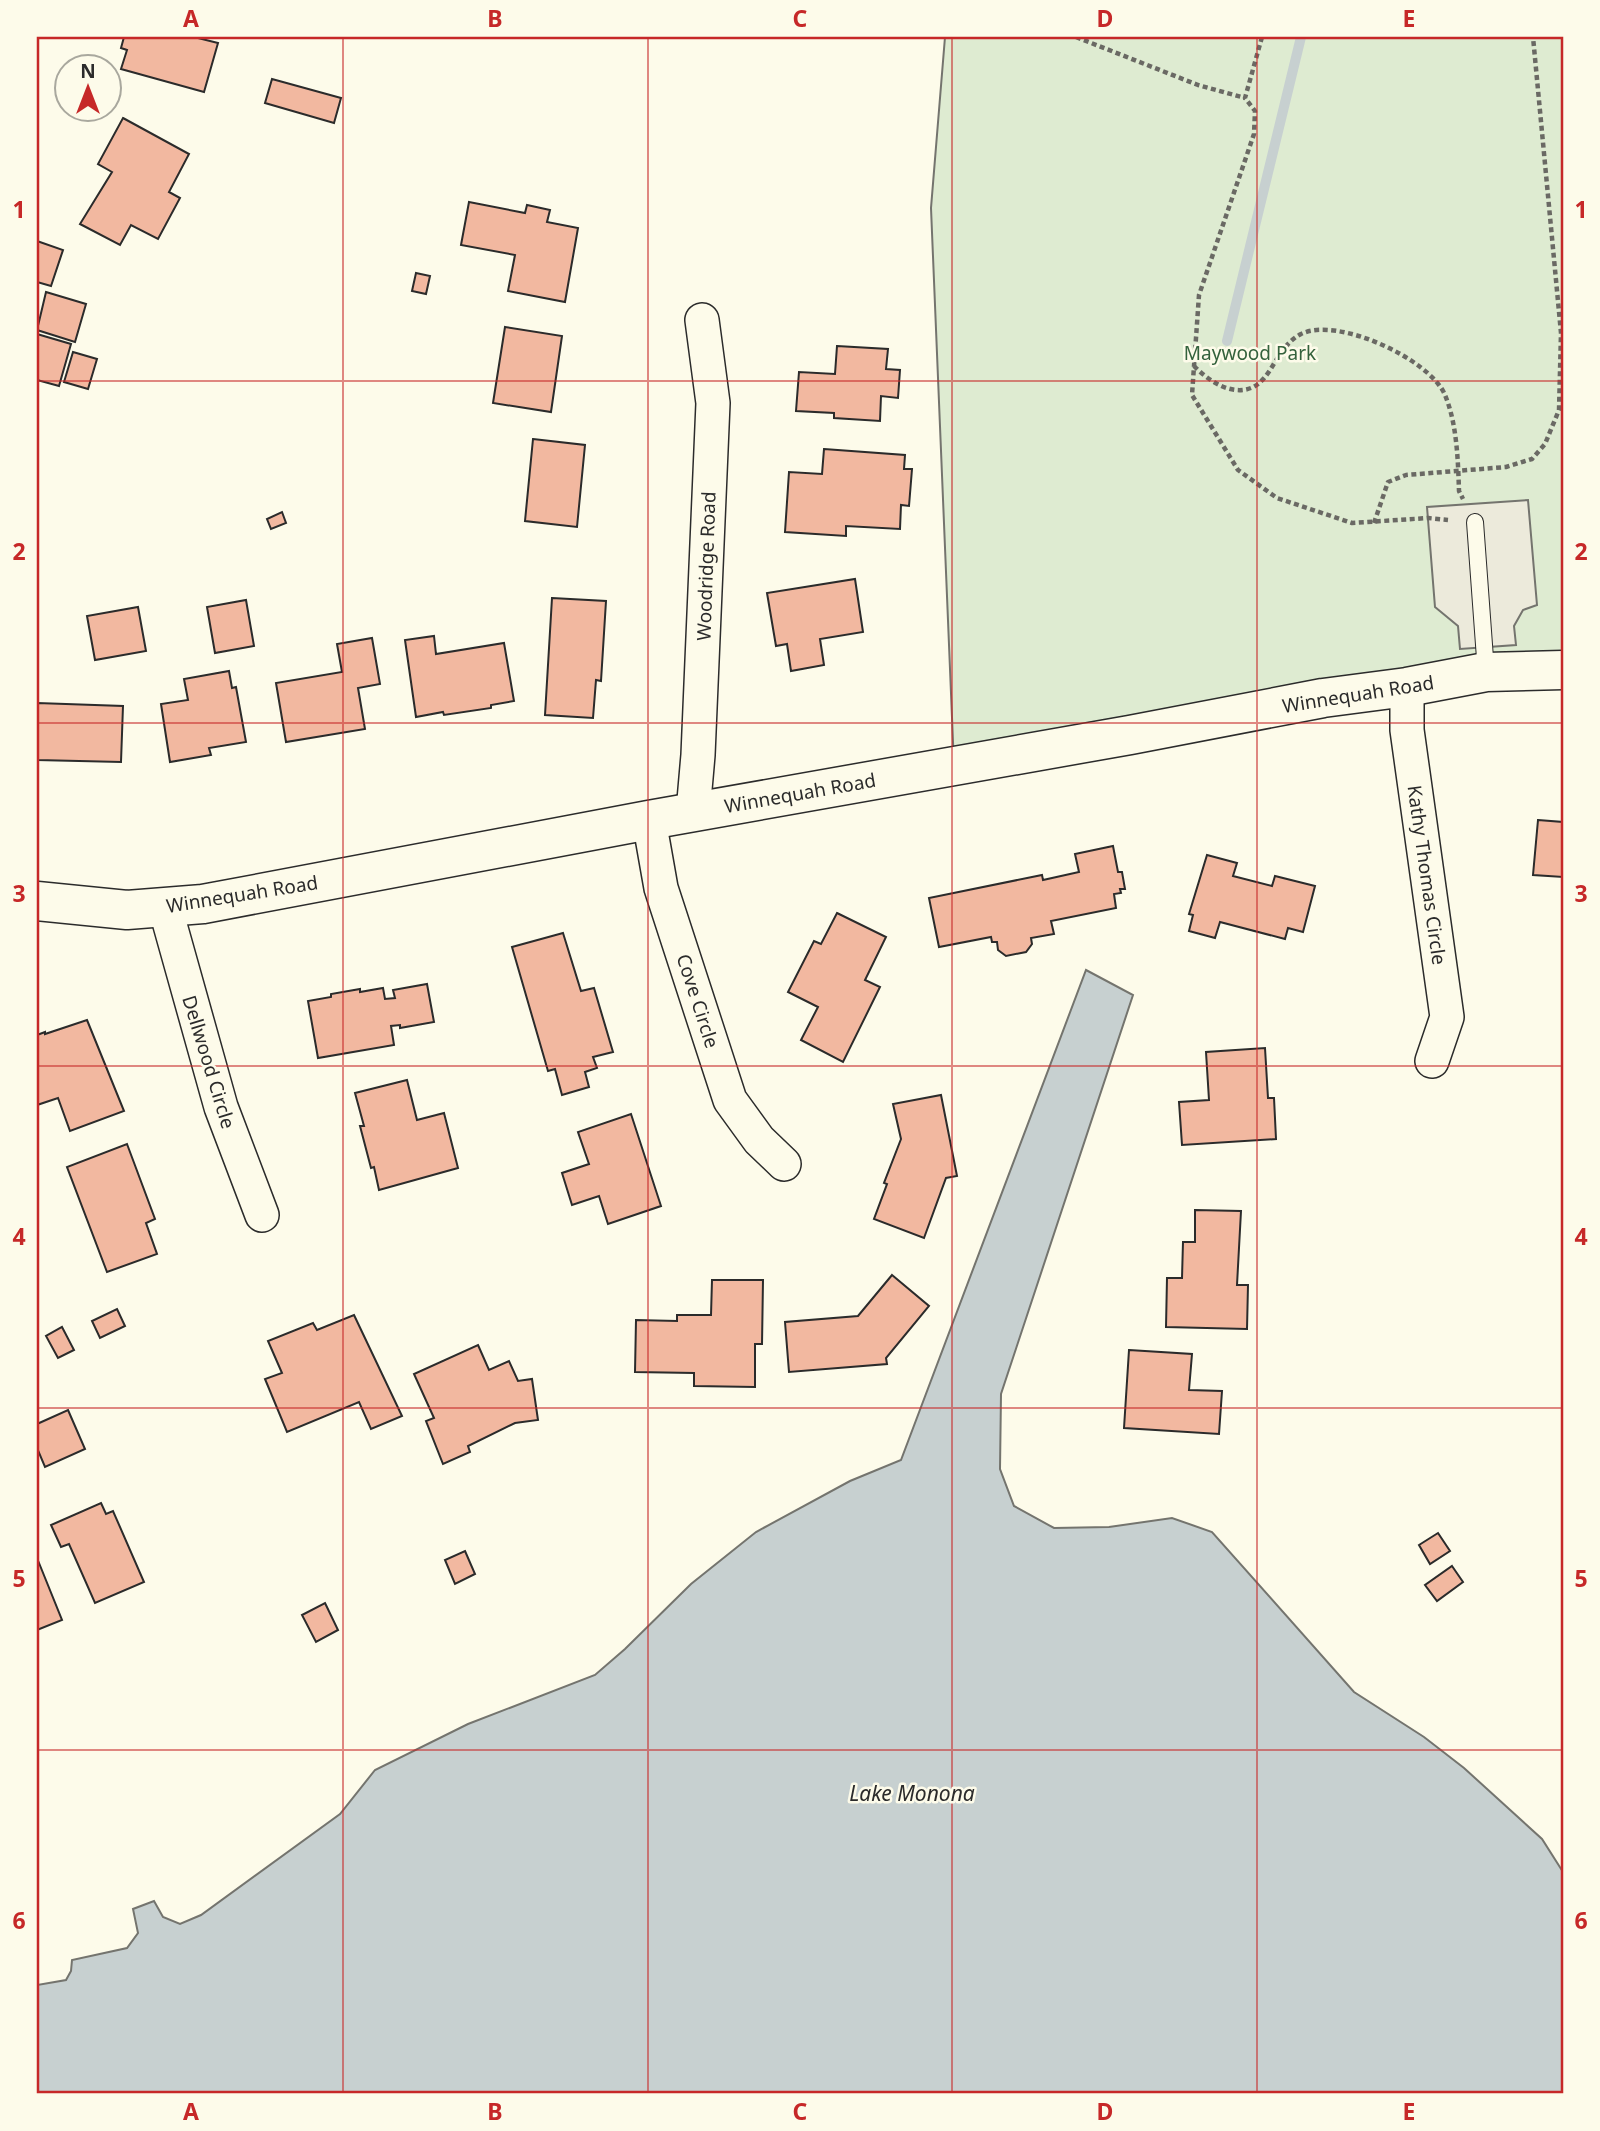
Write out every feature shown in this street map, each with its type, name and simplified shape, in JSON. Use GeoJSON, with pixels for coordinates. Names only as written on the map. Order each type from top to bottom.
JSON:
{"type":"FeatureCollection","features":[{"type":"Feature","properties":{"kind":"street","name":"Woodridge Road"},"geometry":{"type":"LineString","coordinates":[[693,812],[713,403],[702,320]]}},
{"type":"Feature","properties":{"kind":"street","name":"Winnequah Road"},"geometry":{"type":"LineString","coordinates":[[37,901],[127,910],[203,904],[1323,698],[1407,687],[1486,672],[1563,670]]}},
{"type":"Feature","properties":{"kind":"street","name":"Kathy Thomas Circle"},"geometry":{"type":"LineString","coordinates":[[1407,687],[1408,737],[1447,1017],[1432,1061]]}},
{"type":"Feature","properties":{"kind":"street","name":"Cove Circle"},"geometry":{"type":"LineString","coordinates":[[649,820],[661,887],[730,1100],[759,1140],[784,1164]]}},
{"type":"Feature","properties":{"kind":"street","name":"Dellwood Circle"},"geometry":{"type":"LineString","coordinates":[[165,907],[221,1107],[262,1215]]}},
{"type":"Feature","properties":{"kind":"lane"},"geometry":{"type":"LineString","coordinates":[[1475,522],[1486,672]]}},
{"type":"Feature","properties":{"kind":"path"},"geometry":{"type":"LineString","coordinates":[[1076,37],[1198,85],[1245,99],[1255,111],[1254,134],[1199,295],[1192,394],[1238,470],[1277,498],[1352,523],[1428,518],[1475,522]]}},
{"type":"Feature","properties":{"kind":"path"},"geometry":{"type":"LineString","coordinates":[[1245,99],[1262,37]]}},
{"type":"Feature","properties":{"kind":"path"},"geometry":{"type":"LineString","coordinates":[[1374,523],[1388,481],[1406,475],[1506,467],[1532,459],[1545,444],[1559,410],[1561,333],[1533,37]]}},
{"type":"Feature","properties":{"kind":"path"},"geometry":{"type":"LineString","coordinates":[[1194,366],[1209,381],[1236,390],[1252,388],[1264,379],[1285,344],[1304,332],[1354,334],[1388,347],[1423,368],[1444,393],[1452,424],[1459,491],[1475,522]]}},
{"type":"Feature","properties":{"kind":"green space","name":"Maywood Park"},"geometry":{"type":"Polygon","coordinates":[[[945,37],[1563,37],[1563,670],[954,766],[931,208],[945,37]]]}},
{"type":"Feature","properties":{"kind":"shaded area"},"geometry":{"type":"Polygon","coordinates":[[[1528,500],[1537,605],[1523,610],[1514,626],[1516,645],[1460,649],[1458,626],[1435,607],[1427,507],[1528,500]]]}},
{"type":"Feature","properties":{"kind":"water","name":"Lake Monona"},"geometry":{"type":"Polygon","coordinates":[[[1086,970],[1133,995],[1001,1394],[1000,1469],[1014,1506],[1054,1528],[1109,1527],[1172,1518],[1212,1532],[1354,1692],[1424,1737],[1464,1768],[1542,1839],[1563,1872],[1563,2094],[37,2094],[37,1985],[66,1980],[71,1971],[72,1960],[127,1948],[138,1933],[133,1909],[154,1901],[163,1917],[180,1924],[201,1915],[340,1814],[375,1770],[468,1724],[595,1675],[691,1584],[756,1532],[850,1481],[901,1460],[1086,970]]]}},
{"type":"Feature","properties":{"kind":"building"},"geometry":{"type":"Polygon","coordinates":[[[124,37],[194,37],[218,43],[204,92],[122,69],[127,50],[121,48],[124,37]]]}},
{"type":"Feature","properties":{"kind":"building"},"geometry":{"type":"Polygon","coordinates":[[[272,79],[341,98],[334,123],[265,103],[272,79]]]}},
{"type":"Feature","properties":{"kind":"building"},"geometry":{"type":"Polygon","coordinates":[[[122,120],[189,154],[169,192],[180,198],[158,239],[131,225],[120,245],[80,224],[112,172],[98,164],[122,120]]]}},
{"type":"Feature","properties":{"kind":"building"},"geometry":{"type":"Polygon","coordinates":[[[469,202],[525,213],[527,205],[550,210],[547,222],[578,228],[565,302],[508,291],[515,255],[461,245],[469,202]]]}},
{"type":"Feature","properties":{"kind":"building"},"geometry":{"type":"Polygon","coordinates":[[[37,241],[63,250],[51,286],[37,282],[37,241]]]}},
{"type":"Feature","properties":{"kind":"building"},"geometry":{"type":"Polygon","coordinates":[[[416,273],[430,276],[426,294],[412,291],[416,273]]]}},
{"type":"Feature","properties":{"kind":"building"},"geometry":{"type":"Polygon","coordinates":[[[46,292],[86,304],[75,342],[37,330],[46,292]]]}},
{"type":"Feature","properties":{"kind":"building"},"geometry":{"type":"Polygon","coordinates":[[[505,327],[562,336],[551,412],[493,403],[505,327]]]}},
{"type":"Feature","properties":{"kind":"building"},"geometry":{"type":"Polygon","coordinates":[[[37,334],[71,344],[59,386],[37,380],[37,334]]]}},
{"type":"Feature","properties":{"kind":"building"},"geometry":{"type":"Polygon","coordinates":[[[837,346],[888,349],[886,369],[900,370],[898,398],[881,396],[880,421],[834,418],[834,413],[796,411],[799,372],[835,374],[837,346]]]}},
{"type":"Feature","properties":{"kind":"building"},"geometry":{"type":"Polygon","coordinates":[[[73,352],[97,359],[88,389],[64,382],[73,352]]]}},
{"type":"Feature","properties":{"kind":"building"},"geometry":{"type":"Polygon","coordinates":[[[533,439],[585,445],[577,527],[525,521],[533,439]]]}},
{"type":"Feature","properties":{"kind":"building"},"geometry":{"type":"Polygon","coordinates":[[[824,449],[905,455],[904,469],[912,469],[909,506],[901,505],[900,529],[846,526],[846,536],[785,532],[789,472],[822,474],[824,449]]]}},
{"type":"Feature","properties":{"kind":"building"},"geometry":{"type":"Polygon","coordinates":[[[282,512],[286,523],[271,529],[267,519],[282,512]]]}},
{"type":"Feature","properties":{"kind":"building"},"geometry":{"type":"Polygon","coordinates":[[[855,579],[863,632],[820,639],[824,665],[791,671],[787,644],[776,646],[767,593],[855,579]]]}},
{"type":"Feature","properties":{"kind":"building"},"geometry":{"type":"Polygon","coordinates":[[[552,598],[606,601],[601,681],[596,680],[593,718],[545,715],[552,598]]]}},
{"type":"Feature","properties":{"kind":"building"},"geometry":{"type":"Polygon","coordinates":[[[246,600],[254,646],[215,653],[207,607],[246,600]]]}},
{"type":"Feature","properties":{"kind":"building"},"geometry":{"type":"Polygon","coordinates":[[[138,607],[146,651],[95,660],[87,616],[138,607]]]}},
{"type":"Feature","properties":{"kind":"building"},"geometry":{"type":"Polygon","coordinates":[[[434,636],[436,654],[504,643],[514,701],[491,705],[491,708],[416,717],[405,640],[434,636]]]}},
{"type":"Feature","properties":{"kind":"building"},"geometry":{"type":"Polygon","coordinates":[[[372,638],[380,684],[358,688],[365,729],[286,742],[276,683],[342,672],[337,644],[372,638]]]}},
{"type":"Feature","properties":{"kind":"building"},"geometry":{"type":"Polygon","coordinates":[[[229,671],[232,688],[236,687],[246,742],[209,748],[211,755],[170,762],[161,704],[188,700],[184,679],[229,671]]]}},
{"type":"Feature","properties":{"kind":"building"},"geometry":{"type":"Polygon","coordinates":[[[37,703],[123,706],[121,762],[37,760],[37,703]]]}},
{"type":"Feature","properties":{"kind":"building"},"geometry":{"type":"Polygon","coordinates":[[[1538,820],[1563,822],[1563,877],[1533,875],[1538,820]]]}},
{"type":"Feature","properties":{"kind":"building"},"geometry":{"type":"Polygon","coordinates":[[[1113,846],[1118,872],[1122,872],[1125,889],[1114,894],[1116,908],[1051,921],[1054,934],[1031,938],[1032,944],[1026,952],[1006,956],[998,950],[997,942],[992,942],[991,937],[939,947],[929,898],[1042,875],[1043,880],[1079,872],[1075,854],[1113,846]]]}},
{"type":"Feature","properties":{"kind":"building"},"geometry":{"type":"Polygon","coordinates":[[[1207,855],[1237,863],[1233,876],[1272,886],[1275,876],[1315,886],[1303,932],[1288,928],[1285,939],[1220,922],[1215,938],[1189,931],[1193,915],[1189,914],[1207,855]]]}},
{"type":"Feature","properties":{"kind":"building"},"geometry":{"type":"Polygon","coordinates":[[[837,913],[886,937],[865,980],[880,987],[843,1062],[801,1040],[818,1007],[788,992],[814,941],[821,944],[837,913]]]}},
{"type":"Feature","properties":{"kind":"building"},"geometry":{"type":"Polygon","coordinates":[[[563,933],[581,991],[594,988],[613,1052],[593,1057],[597,1068],[585,1072],[589,1087],[562,1095],[555,1069],[548,1071],[512,947],[563,933]]]}},
{"type":"Feature","properties":{"kind":"building"},"geometry":{"type":"Polygon","coordinates":[[[427,984],[434,1022],[400,1028],[400,1025],[391,1026],[394,1045],[318,1058],[308,1001],[331,997],[331,994],[383,988],[385,999],[395,998],[393,990],[427,984]]]}},
{"type":"Feature","properties":{"kind":"building"},"geometry":{"type":"Polygon","coordinates":[[[87,1020],[124,1111],[70,1131],[58,1098],[37,1105],[37,1035],[87,1020]]]}},
{"type":"Feature","properties":{"kind":"building"},"geometry":{"type":"Polygon","coordinates":[[[1265,1048],[1268,1098],[1274,1098],[1276,1139],[1182,1145],[1179,1102],[1209,1100],[1206,1052],[1265,1048]]]}},
{"type":"Feature","properties":{"kind":"building"},"geometry":{"type":"Polygon","coordinates":[[[407,1080],[417,1120],[444,1113],[458,1168],[379,1190],[360,1126],[364,1126],[355,1093],[407,1080]]]}},
{"type":"Feature","properties":{"kind":"building"},"geometry":{"type":"Polygon","coordinates":[[[941,1095],[957,1176],[946,1178],[924,1238],[874,1219],[901,1139],[893,1104],[941,1095]]]}},
{"type":"Feature","properties":{"kind":"building"},"geometry":{"type":"Polygon","coordinates":[[[631,1114],[661,1206],[608,1224],[599,1196],[572,1205],[562,1173],[589,1164],[578,1132],[631,1114]]]}},
{"type":"Feature","properties":{"kind":"building"},"geometry":{"type":"Polygon","coordinates":[[[127,1144],[155,1219],[146,1223],[157,1254],[107,1272],[67,1167],[127,1144]]]}},
{"type":"Feature","properties":{"kind":"building"},"geometry":{"type":"Polygon","coordinates":[[[1195,1210],[1241,1211],[1237,1285],[1248,1285],[1247,1329],[1166,1327],[1167,1278],[1182,1278],[1183,1242],[1195,1242],[1195,1210]]]}},
{"type":"Feature","properties":{"kind":"building"},"geometry":{"type":"Polygon","coordinates":[[[892,1275],[929,1306],[886,1358],[887,1364],[789,1372],[785,1322],[858,1316],[892,1275]]]}},
{"type":"Feature","properties":{"kind":"building"},"geometry":{"type":"Polygon","coordinates":[[[712,1280],[763,1280],[762,1344],[755,1344],[755,1387],[694,1386],[694,1373],[635,1372],[636,1320],[677,1321],[677,1315],[711,1315],[712,1280]]]}},
{"type":"Feature","properties":{"kind":"building"},"geometry":{"type":"Polygon","coordinates":[[[117,1309],[125,1326],[100,1338],[92,1321],[117,1309]]]}},
{"type":"Feature","properties":{"kind":"building"},"geometry":{"type":"Polygon","coordinates":[[[354,1315],[402,1416],[371,1429],[359,1402],[287,1432],[265,1379],[282,1373],[268,1341],[313,1323],[317,1330],[354,1315]]]}},
{"type":"Feature","properties":{"kind":"building"},"geometry":{"type":"Polygon","coordinates":[[[62,1327],[74,1350],[58,1358],[46,1336],[62,1327]]]}},
{"type":"Feature","properties":{"kind":"building"},"geometry":{"type":"Polygon","coordinates":[[[478,1345],[489,1370],[509,1361],[518,1381],[532,1379],[538,1420],[515,1423],[468,1446],[470,1452],[443,1464],[426,1421],[434,1418],[414,1374],[478,1345]]]}},
{"type":"Feature","properties":{"kind":"building"},"geometry":{"type":"Polygon","coordinates":[[[1129,1350],[1192,1354],[1189,1390],[1222,1391],[1219,1434],[1124,1428],[1129,1350]]]}},
{"type":"Feature","properties":{"kind":"building"},"geometry":{"type":"Polygon","coordinates":[[[68,1410],[85,1449],[45,1467],[37,1448],[37,1424],[68,1410]]]}},
{"type":"Feature","properties":{"kind":"building"},"geometry":{"type":"Polygon","coordinates":[[[101,1503],[106,1514],[113,1511],[144,1582],[95,1603],[69,1544],[61,1547],[51,1525],[101,1503]]]}},
{"type":"Feature","properties":{"kind":"building"},"geometry":{"type":"Polygon","coordinates":[[[1438,1533],[1450,1551],[1430,1564],[1419,1545],[1438,1533]]]}},
{"type":"Feature","properties":{"kind":"building"},"geometry":{"type":"Polygon","coordinates":[[[465,1551],[475,1574],[455,1584],[445,1560],[465,1551]]]}},
{"type":"Feature","properties":{"kind":"building"},"geometry":{"type":"Polygon","coordinates":[[[37,1558],[62,1620],[37,1630],[37,1558]]]}},
{"type":"Feature","properties":{"kind":"building"},"geometry":{"type":"Polygon","coordinates":[[[1452,1566],[1463,1582],[1437,1601],[1425,1585],[1452,1566]]]}},
{"type":"Feature","properties":{"kind":"building"},"geometry":{"type":"Polygon","coordinates":[[[325,1603],[338,1630],[316,1642],[302,1615],[325,1603]]]}},
{"type":"Feature","properties":{"kind":"waterway"},"geometry":{"type":"LineString","coordinates":[[1227,341],[1301,37]]}}]}
